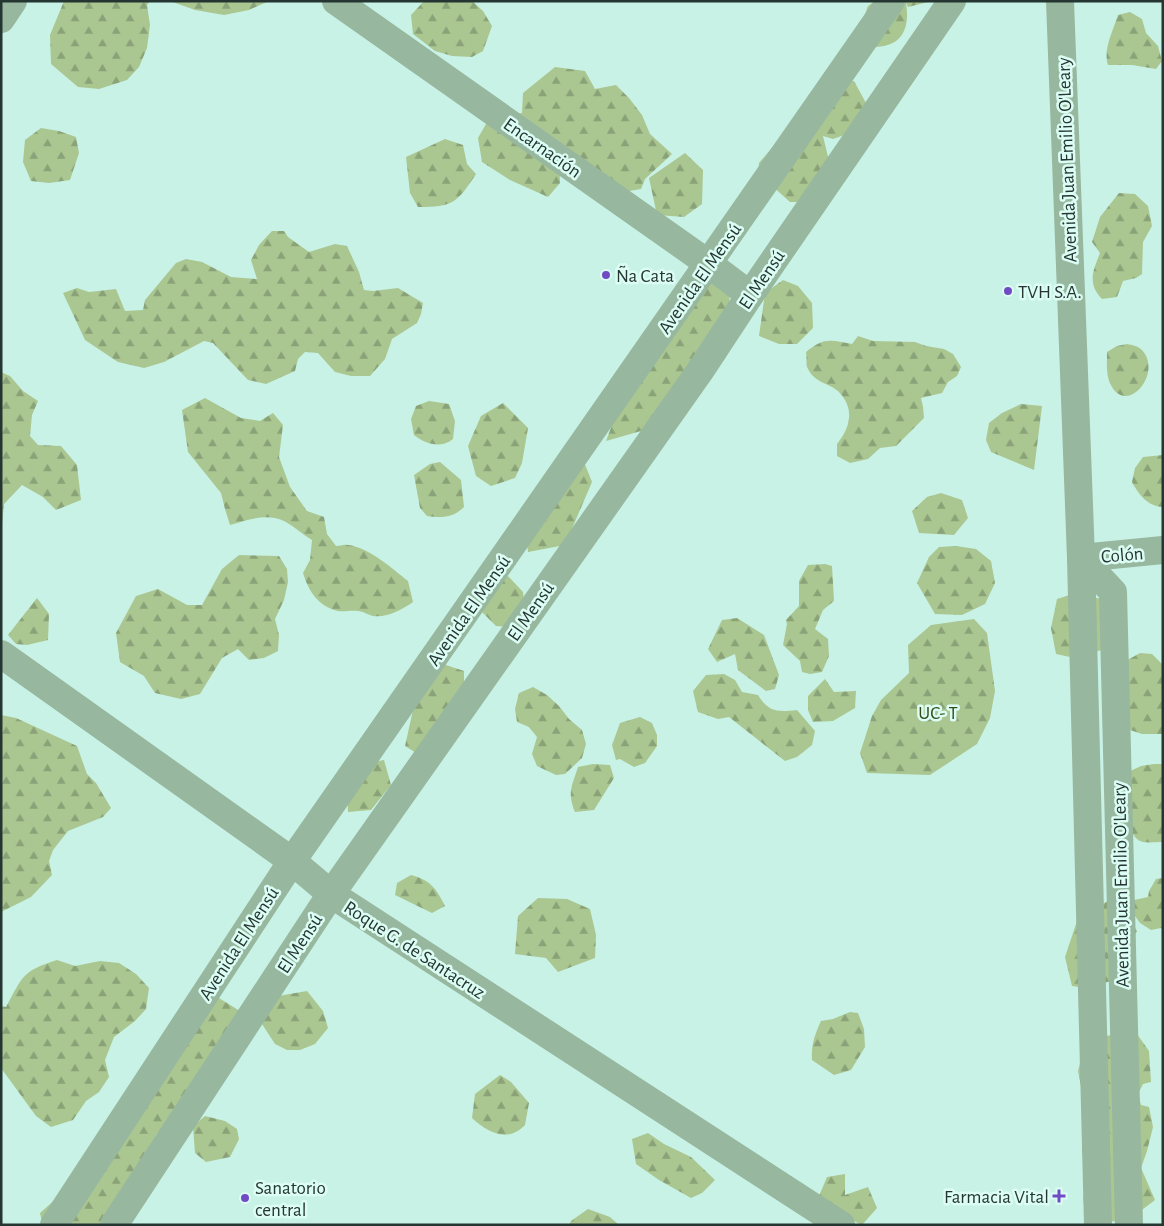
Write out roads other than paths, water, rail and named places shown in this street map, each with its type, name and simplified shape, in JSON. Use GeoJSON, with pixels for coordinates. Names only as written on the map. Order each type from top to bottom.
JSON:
{"type":"FeatureCollection","features":[{"type":"Feature","properties":{"kind":"street"},"geometry":{"type":"LineString","coordinates":[[1,20],[13,1]]}},
{"type":"Feature","properties":{"kind":"street","name":"Encarnación"},"geometry":{"type":"LineString","coordinates":[[336,1],[709,264],[750,295]]}},
{"type":"Feature","properties":{"kind":"street","name":"Avenida El Mensú"},"geometry":{"type":"LineString","coordinates":[[54,1225],[292,861],[891,1]]}},
{"type":"Feature","properties":{"kind":"street","name":"El Mensú"},"geometry":{"type":"LineString","coordinates":[[114,1225],[330,894],[700,371],[952,1]]}},
{"type":"Feature","properties":{"kind":"street","name":"Avenida Juan Emilio O'Leary"},"geometry":{"type":"LineString","coordinates":[[1060,1],[1081,558],[1098,1225]]}},
{"type":"Feature","properties":{"kind":"street","name":"Colón"},"geometry":{"type":"LineString","coordinates":[[1081,558],[1163,550]]}},
{"type":"Feature","properties":{"kind":"street","name":"Avenida Juan Emilio O'Leary"},"geometry":{"type":"LineString","coordinates":[[1081,558],[1113,592],[1129,1225]]}},
{"type":"Feature","properties":{"kind":"street","name":"Roque G. de Santacruz"},"geometry":{"type":"LineString","coordinates":[[1,654],[292,861],[330,894],[841,1225]]}},
{"type":"Feature","properties":{"kind":"place","name":"Ña Cata"},"geometry":{"type":"Point","coordinates":[606,275]}},
{"type":"Feature","properties":{"kind":"place","name":"TVH S.A."},"geometry":{"type":"Point","coordinates":[1008,291]}},
{"type":"Feature","properties":{"kind":"place","name":"Farmacia Vital"},"geometry":{"type":"Point","coordinates":[1059,1196]}},
{"type":"Feature","properties":{"kind":"place","name":"Sanatorio central"},"geometry":{"type":"Point","coordinates":[245,1198]}},
{"type":"Feature","properties":{"kind":"park label","name":"UC- T"},"geometry":{"type":"Point","coordinates":[938,712]}}]}
